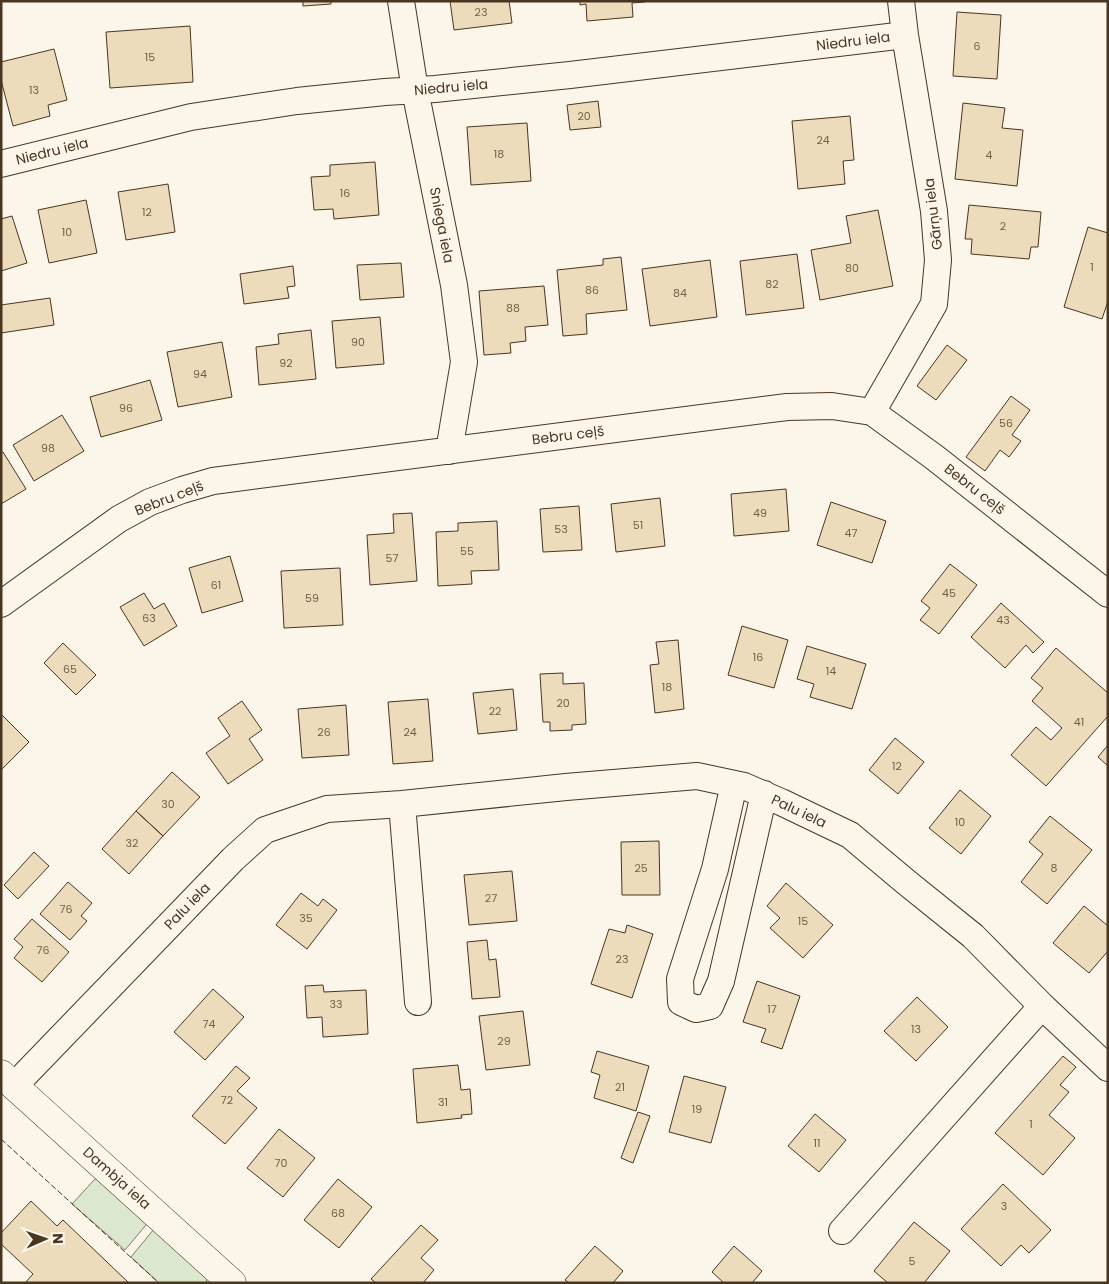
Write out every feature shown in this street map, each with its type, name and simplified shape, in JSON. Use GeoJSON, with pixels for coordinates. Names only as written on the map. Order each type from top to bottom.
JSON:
{"type":"FeatureCollection","features":[{"type":"Feature","properties":{"kind":"street","name":"Sniega iela"},"geometry":{"type":"LineString","coordinates":[[401,1],[415,90],[454,285],[464,362],[449,450]]}},
{"type":"Feature","properties":{"kind":"street","name":"Gārņu iela"},"geometry":{"type":"LineString","coordinates":[[872,412],[934,304],[938,260],[934,210],[901,1]]}},
{"type":"Feature","properties":{"kind":"street","name":"Niedru iela"},"geometry":{"type":"LineString","coordinates":[[1,164],[191,117],[297,101],[570,75],[905,34]]}},
{"type":"Feature","properties":{"kind":"street","name":"Bebru ceļš"},"geometry":{"type":"LineString","coordinates":[[1,604],[119,519],[150,502],[213,481],[787,407],[832,406],[872,412],[934,457],[1108,594]]}},
{"type":"Feature","properties":{"kind":"street","name":"Palu iela"},"geometry":{"type":"LineString","coordinates":[[8,1080],[233,859],[265,830],[327,809],[402,804],[697,776],[744,786],[850,835],[973,936],[1042,1006],[1108,1068]]}},
{"type":"Feature","properties":{"kind":"street"},"geometry":{"type":"LineString","coordinates":[[734,784],[715,869],[680,979],[681,1002],[696,1009],[710,1006],[721,981],[764,794]]}},
{"type":"Feature","properties":{"kind":"street"},"geometry":{"type":"LineString","coordinates":[[402,804],[418,1002]]}},
{"type":"Feature","properties":{"kind":"street"},"geometry":{"type":"LineString","coordinates":[[842,1231],[1042,1006]]}},
{"type":"Feature","properties":{"kind":"street","name":"Dambja iela"},"geometry":{"type":"LineString","coordinates":[[8,1080],[232,1283]]}},
{"type":"Feature","properties":{"kind":"green space"},"geometry":{"type":"Polygon","coordinates":[[[100,1177],[147,1220],[146,1225],[125,1250],[72,1204],[95,1179],[100,1177]]]}},
{"type":"Feature","properties":{"kind":"green space"},"geometry":{"type":"Polygon","coordinates":[[[154,1229],[208,1276],[206,1283],[159,1283],[131,1257],[154,1229]]]}},
{"type":"Feature","properties":{"kind":"building"},"geometry":{"type":"Polygon","coordinates":[[[303,1],[331,1],[331,4],[303,6],[303,1]]]}},
{"type":"Feature","properties":{"kind":"building"},"geometry":{"type":"Polygon","coordinates":[[[450,1],[509,1],[512,23],[454,30],[450,1]]]}},
{"type":"Feature","properties":{"kind":"building"},"geometry":{"type":"Polygon","coordinates":[[[580,1],[645,2],[632,3],[633,17],[587,21],[586,4],[580,5],[580,1]]]}},
{"type":"Feature","properties":{"kind":"building"},"geometry":{"type":"Polygon","coordinates":[[[957,12],[1001,15],[997,79],[953,76],[957,12]]]}},
{"type":"Feature","properties":{"kind":"building"},"geometry":{"type":"Polygon","coordinates":[[[190,26],[193,82],[110,88],[106,32],[190,26]]]}},
{"type":"Feature","properties":{"kind":"building"},"geometry":{"type":"Polygon","coordinates":[[[54,49],[67,100],[48,105],[50,116],[13,126],[1,80],[1,62],[54,49]]]}},
{"type":"Feature","properties":{"kind":"building"},"geometry":{"type":"Polygon","coordinates":[[[598,101],[601,127],[570,130],[567,105],[598,101]]]}},
{"type":"Feature","properties":{"kind":"building"},"geometry":{"type":"Polygon","coordinates":[[[963,103],[1005,108],[1002,128],[1023,130],[1017,186],[955,179],[963,103]]]}},
{"type":"Feature","properties":{"kind":"building"},"geometry":{"type":"Polygon","coordinates":[[[850,116],[854,160],[843,161],[845,184],[798,189],[792,121],[850,116]]]}},
{"type":"Feature","properties":{"kind":"building"},"geometry":{"type":"Polygon","coordinates":[[[527,123],[531,181],[471,185],[467,127],[527,123]]]}},
{"type":"Feature","properties":{"kind":"building"},"geometry":{"type":"Polygon","coordinates":[[[375,162],[379,215],[334,219],[333,209],[314,210],[311,177],[330,176],[330,165],[375,162]]]}},
{"type":"Feature","properties":{"kind":"building"},"geometry":{"type":"Polygon","coordinates":[[[168,184],[175,232],[126,240],[118,192],[168,184]]]}},
{"type":"Feature","properties":{"kind":"building"},"geometry":{"type":"Polygon","coordinates":[[[86,200],[97,253],[49,263],[38,210],[86,200]]]}},
{"type":"Feature","properties":{"kind":"building"},"geometry":{"type":"Polygon","coordinates":[[[969,205],[1041,212],[1038,247],[1031,247],[1029,259],[971,254],[972,239],[965,239],[969,205]]]}},
{"type":"Feature","properties":{"kind":"building"},"geometry":{"type":"Polygon","coordinates":[[[878,210],[893,286],[820,300],[811,250],[851,243],[846,216],[878,210]]]}},
{"type":"Feature","properties":{"kind":"building"},"geometry":{"type":"Polygon","coordinates":[[[12,216],[27,263],[1,271],[1,219],[12,216]]]}},
{"type":"Feature","properties":{"kind":"building"},"geometry":{"type":"Polygon","coordinates":[[[1088,227],[1108,233],[1108,301],[1102,319],[1064,307],[1088,227]]]}},
{"type":"Feature","properties":{"kind":"building"},"geometry":{"type":"Polygon","coordinates":[[[797,254],[804,308],[746,315],[740,261],[797,254]]]}},
{"type":"Feature","properties":{"kind":"building"},"geometry":{"type":"Polygon","coordinates":[[[621,257],[627,310],[586,314],[587,334],[563,336],[557,270],[603,265],[603,259],[621,257]]]}},
{"type":"Feature","properties":{"kind":"building"},"geometry":{"type":"Polygon","coordinates":[[[710,260],[717,317],[650,326],[642,269],[710,260]]]}},
{"type":"Feature","properties":{"kind":"building"},"geometry":{"type":"Polygon","coordinates":[[[401,263],[404,297],[360,300],[357,265],[401,263]]]}},
{"type":"Feature","properties":{"kind":"building"},"geometry":{"type":"Polygon","coordinates":[[[293,266],[295,286],[287,287],[289,298],[244,304],[240,274],[293,266]]]}},
{"type":"Feature","properties":{"kind":"building"},"geometry":{"type":"Polygon","coordinates":[[[544,286],[548,325],[525,327],[526,341],[510,343],[511,353],[484,355],[479,291],[544,286]]]}},
{"type":"Feature","properties":{"kind":"building"},"geometry":{"type":"Polygon","coordinates":[[[50,298],[54,325],[1,333],[1,305],[50,298]]]}},
{"type":"Feature","properties":{"kind":"building"},"geometry":{"type":"Polygon","coordinates":[[[380,317],[384,364],[336,368],[332,321],[380,317]]]}},
{"type":"Feature","properties":{"kind":"building"},"geometry":{"type":"Polygon","coordinates":[[[311,330],[316,379],[259,385],[256,347],[279,344],[278,334],[311,330]]]}},
{"type":"Feature","properties":{"kind":"building"},"geometry":{"type":"Polygon","coordinates":[[[222,342],[232,397],[178,407],[167,352],[222,342]]]}},
{"type":"Feature","properties":{"kind":"building"},"geometry":{"type":"Polygon","coordinates":[[[947,345],[967,360],[936,400],[917,386],[947,345]]]}},
{"type":"Feature","properties":{"kind":"building"},"geometry":{"type":"Polygon","coordinates":[[[150,380],[162,420],[101,437],[90,397],[150,380]]]}},
{"type":"Feature","properties":{"kind":"building"},"geometry":{"type":"Polygon","coordinates":[[[1011,396],[1030,410],[1012,435],[1021,441],[1009,457],[1000,450],[985,471],[966,457],[1011,396]]]}},
{"type":"Feature","properties":{"kind":"building"},"geometry":{"type":"Polygon","coordinates":[[[62,415],[84,451],[34,481],[13,445],[62,415]]]}},
{"type":"Feature","properties":{"kind":"building"},"geometry":{"type":"Polygon","coordinates":[[[3,452],[26,489],[1,504],[1,453],[3,452]]]}},
{"type":"Feature","properties":{"kind":"building"},"geometry":{"type":"Polygon","coordinates":[[[786,489],[789,531],[734,536],[731,494],[786,489]]]}},
{"type":"Feature","properties":{"kind":"building"},"geometry":{"type":"Polygon","coordinates":[[[660,498],[665,546],[616,552],[611,504],[660,498]]]}},
{"type":"Feature","properties":{"kind":"building"},"geometry":{"type":"Polygon","coordinates":[[[831,502],[886,521],[872,563],[817,545],[831,502]]]}},
{"type":"Feature","properties":{"kind":"building"},"geometry":{"type":"Polygon","coordinates":[[[579,506],[582,550],[543,552],[540,509],[579,506]]]}},
{"type":"Feature","properties":{"kind":"building"},"geometry":{"type":"Polygon","coordinates":[[[412,513],[417,581],[370,585],[367,535],[394,533],[393,514],[412,513]]]}},
{"type":"Feature","properties":{"kind":"building"},"geometry":{"type":"Polygon","coordinates":[[[497,521],[499,570],[471,571],[472,584],[438,586],[436,532],[458,531],[458,523],[497,521]]]}},
{"type":"Feature","properties":{"kind":"building"},"geometry":{"type":"Polygon","coordinates":[[[230,556],[243,601],[202,613],[189,568],[230,556]]]}},
{"type":"Feature","properties":{"kind":"building"},"geometry":{"type":"Polygon","coordinates":[[[950,564],[977,585],[939,634],[920,620],[930,608],[921,601],[950,564]]]}},
{"type":"Feature","properties":{"kind":"building"},"geometry":{"type":"Polygon","coordinates":[[[340,568],[343,625],[284,628],[281,571],[340,568]]]}},
{"type":"Feature","properties":{"kind":"building"},"geometry":{"type":"Polygon","coordinates":[[[144,593],[154,609],[164,603],[177,626],[144,646],[120,607],[144,593]]]}},
{"type":"Feature","properties":{"kind":"building"},"geometry":{"type":"Polygon","coordinates":[[[1001,603],[1044,642],[1033,653],[1026,645],[1005,668],[971,637],[1001,603]]]}},
{"type":"Feature","properties":{"kind":"building"},"geometry":{"type":"Polygon","coordinates":[[[742,626],[788,640],[774,688],[728,675],[742,626]]]}},
{"type":"Feature","properties":{"kind":"building"},"geometry":{"type":"Polygon","coordinates":[[[678,640],[684,709],[655,713],[650,665],[659,664],[656,642],[678,640]]]}},
{"type":"Feature","properties":{"kind":"building"},"geometry":{"type":"Polygon","coordinates":[[[63,643],[96,675],[76,695],[44,663],[63,643]]]}},
{"type":"Feature","properties":{"kind":"building"},"geometry":{"type":"Polygon","coordinates":[[[807,646],[866,664],[852,709],[810,697],[814,684],[797,679],[807,646]]]}},
{"type":"Feature","properties":{"kind":"building"},"geometry":{"type":"Polygon","coordinates":[[[1056,648],[1108,693],[1108,716],[1046,786],[1011,755],[1036,727],[1051,740],[1062,728],[1032,701],[1043,688],[1031,678],[1056,648]]]}},
{"type":"Feature","properties":{"kind":"building"},"geometry":{"type":"Polygon","coordinates":[[[563,673],[563,684],[584,683],[586,724],[572,725],[572,730],[550,731],[550,722],[543,722],[540,674],[563,673]]]}},
{"type":"Feature","properties":{"kind":"building"},"geometry":{"type":"Polygon","coordinates":[[[513,689],[517,730],[478,734],[473,693],[513,689]]]}},
{"type":"Feature","properties":{"kind":"building"},"geometry":{"type":"Polygon","coordinates":[[[428,699],[433,761],[393,764],[388,702],[428,699]]]}},
{"type":"Feature","properties":{"kind":"building"},"geometry":{"type":"Polygon","coordinates":[[[242,701],[262,730],[249,739],[263,760],[228,784],[206,753],[230,736],[218,718],[242,701]]]}},
{"type":"Feature","properties":{"kind":"building"},"geometry":{"type":"Polygon","coordinates":[[[346,705],[349,755],[302,758],[298,709],[346,705]]]}},
{"type":"Feature","properties":{"kind":"building"},"geometry":{"type":"Polygon","coordinates":[[[1,714],[29,742],[1,770],[1,714]]]}},
{"type":"Feature","properties":{"kind":"building"},"geometry":{"type":"Polygon","coordinates":[[[895,738],[924,762],[898,794],[869,770],[895,738]]]}},
{"type":"Feature","properties":{"kind":"building"},"geometry":{"type":"Polygon","coordinates":[[[1108,745],[1108,766],[1098,757],[1108,745]]]}},
{"type":"Feature","properties":{"kind":"building"},"geometry":{"type":"Polygon","coordinates":[[[172,772],[200,797],[163,836],[136,811],[172,772]]]}},
{"type":"Feature","properties":{"kind":"building"},"geometry":{"type":"Polygon","coordinates":[[[960,790],[991,816],[961,854],[929,828],[960,790]]]}},
{"type":"Feature","properties":{"kind":"building"},"geometry":{"type":"Polygon","coordinates":[[[136,811],[163,836],[129,874],[102,849],[136,811]]]}},
{"type":"Feature","properties":{"kind":"building"},"geometry":{"type":"Polygon","coordinates":[[[1050,816],[1092,850],[1047,904],[1021,882],[1043,854],[1029,842],[1050,816]]]}},
{"type":"Feature","properties":{"kind":"building"},"geometry":{"type":"Polygon","coordinates":[[[659,841],[660,895],[622,895],[621,842],[659,841]]]}},
{"type":"Feature","properties":{"kind":"building"},"geometry":{"type":"Polygon","coordinates":[[[34,852],[49,866],[18,899],[4,885],[34,852]]]}},
{"type":"Feature","properties":{"kind":"building"},"geometry":{"type":"Polygon","coordinates":[[[512,871],[517,921],[469,925],[464,875],[512,871]]]}},
{"type":"Feature","properties":{"kind":"building"},"geometry":{"type":"Polygon","coordinates":[[[68,882],[92,903],[81,916],[87,921],[70,940],[40,914],[68,882]]]}},
{"type":"Feature","properties":{"kind":"building"},"geometry":{"type":"Polygon","coordinates":[[[786,883],[833,925],[803,958],[770,928],[780,918],[767,906],[786,883]]]}},
{"type":"Feature","properties":{"kind":"building"},"geometry":{"type":"Polygon","coordinates":[[[301,893],[318,906],[323,899],[337,910],[307,949],[276,925],[301,893]]]}},
{"type":"Feature","properties":{"kind":"building"},"geometry":{"type":"Polygon","coordinates":[[[1084,906],[1108,926],[1108,951],[1089,973],[1053,943],[1084,906]]]}},
{"type":"Feature","properties":{"kind":"building"},"geometry":{"type":"Polygon","coordinates":[[[32,919],[69,952],[42,982],[14,958],[23,947],[14,939],[32,919]]]}},
{"type":"Feature","properties":{"kind":"building"},"geometry":{"type":"Polygon","coordinates":[[[627,925],[653,934],[632,998],[591,984],[609,929],[625,933],[627,925]]]}},
{"type":"Feature","properties":{"kind":"building"},"geometry":{"type":"Polygon","coordinates":[[[487,940],[489,960],[496,959],[500,997],[472,999],[467,942],[487,940]]]}},
{"type":"Feature","properties":{"kind":"building"},"geometry":{"type":"Polygon","coordinates":[[[757,981],[800,996],[782,1049],[761,1042],[766,1029],[743,1022],[757,981]]]}},
{"type":"Feature","properties":{"kind":"building"},"geometry":{"type":"Polygon","coordinates":[[[323,985],[324,992],[366,990],[368,1034],[323,1037],[322,1017],[307,1018],[305,986],[323,985]]]}},
{"type":"Feature","properties":{"kind":"building"},"geometry":{"type":"Polygon","coordinates":[[[213,989],[244,1017],[205,1060],[174,1032],[213,989]]]}},
{"type":"Feature","properties":{"kind":"building"},"geometry":{"type":"Polygon","coordinates":[[[917,997],[948,1027],[916,1061],[884,1031],[917,997]]]}},
{"type":"Feature","properties":{"kind":"building"},"geometry":{"type":"Polygon","coordinates":[[[523,1011],[530,1065],[486,1070],[479,1016],[523,1011]]]}},
{"type":"Feature","properties":{"kind":"building"},"geometry":{"type":"Polygon","coordinates":[[[597,1051],[649,1066],[636,1111],[594,1098],[600,1075],[591,1072],[597,1051]]]}},
{"type":"Feature","properties":{"kind":"building"},"geometry":{"type":"Polygon","coordinates":[[[1063,1056],[1076,1067],[1060,1085],[1069,1092],[1049,1115],[1075,1138],[1043,1175],[995,1133],[1063,1056]]]}},
{"type":"Feature","properties":{"kind":"building"},"geometry":{"type":"Polygon","coordinates":[[[458,1065],[461,1090],[470,1089],[472,1114],[461,1115],[462,1118],[417,1123],[413,1069],[458,1065]]]}},
{"type":"Feature","properties":{"kind":"building"},"geometry":{"type":"Polygon","coordinates":[[[236,1066],[250,1078],[237,1091],[257,1108],[225,1144],[192,1116],[236,1066]]]}},
{"type":"Feature","properties":{"kind":"building"},"geometry":{"type":"Polygon","coordinates":[[[684,1076],[726,1087],[711,1143],[669,1132],[684,1076]]]}},
{"type":"Feature","properties":{"kind":"building"},"geometry":{"type":"Polygon","coordinates":[[[638,1112],[650,1116],[633,1163],[621,1158],[638,1112]]]}},
{"type":"Feature","properties":{"kind":"building"},"geometry":{"type":"Polygon","coordinates":[[[815,1114],[846,1140],[819,1172],[788,1146],[815,1114]]]}},
{"type":"Feature","properties":{"kind":"building"},"geometry":{"type":"Polygon","coordinates":[[[279,1129],[315,1158],[283,1197],[247,1168],[279,1129]]]}},
{"type":"Feature","properties":{"kind":"building"},"geometry":{"type":"Polygon","coordinates":[[[338,1179],[372,1207],[339,1248],[304,1220],[338,1179]]]}},
{"type":"Feature","properties":{"kind":"building"},"geometry":{"type":"Polygon","coordinates":[[[1003,1184],[1051,1230],[1029,1253],[1021,1245],[1001,1266],[961,1229],[1003,1184]]]}},
{"type":"Feature","properties":{"kind":"building"},"geometry":{"type":"Polygon","coordinates":[[[31,1201],[57,1226],[63,1220],[129,1283],[25,1283],[33,1274],[1,1244],[1,1233],[31,1201]]]}},
{"type":"Feature","properties":{"kind":"building"},"geometry":{"type":"Polygon","coordinates":[[[914,1222],[950,1251],[924,1283],[888,1283],[874,1271],[914,1222]]]}},
{"type":"Feature","properties":{"kind":"building"},"geometry":{"type":"Polygon","coordinates":[[[421,1225],[438,1240],[421,1258],[434,1270],[423,1283],[376,1283],[371,1279],[421,1225]]]}},
{"type":"Feature","properties":{"kind":"building"},"geometry":{"type":"Polygon","coordinates":[[[595,1246],[623,1271],[613,1283],[569,1283],[565,1280],[595,1246]]]}},
{"type":"Feature","properties":{"kind":"building"},"geometry":{"type":"Polygon","coordinates":[[[734,1246],[762,1271],[752,1283],[724,1283],[712,1272],[734,1246]]]}},
{"type":"Feature","properties":{"kind":"fence"},"geometry":{"type":"LineString","coordinates":[[1,1139],[159,1283]]}}]}
